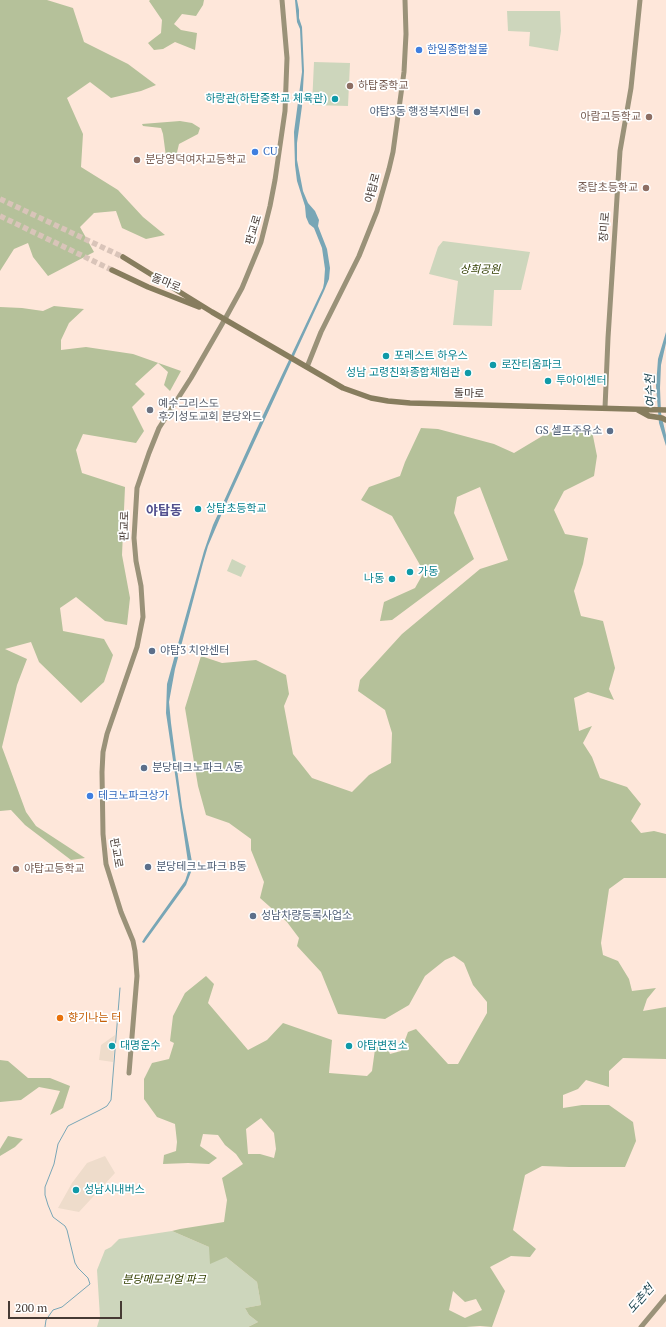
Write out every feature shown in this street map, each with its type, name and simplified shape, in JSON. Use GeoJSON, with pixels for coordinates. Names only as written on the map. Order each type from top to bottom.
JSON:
{"type":"FeatureCollection","features":[{"type":"Feature","properties":{"kind":"main road","name":"판교로"},"geometry":{"type":"LineString","coordinates":[[129,1073],[137,976],[136,958],[133,941],[106,864],[101,799],[103,752],[107,734],[137,647],[143,617],[141,586],[136,561],[134,538],[136,496],[139,479],[159,428],[191,378],[225,319],[242,288],[258,252],[266,224],[275,180],[285,111],[287,71],[282,0]]}},
{"type":"Feature","properties":{"kind":"main road","name":"야탑로"},"geometry":{"type":"LineString","coordinates":[[307,367],[321,332],[359,256],[377,211],[389,169],[393,152],[404,72],[406,34],[405,0]]}},
{"type":"Feature","properties":{"kind":"main road","name":"장미로"},"geometry":{"type":"LineString","coordinates":[[605,408],[620,151],[631,88],[640,0]]}},
{"type":"Feature","properties":{"kind":"main road","name":"돌마로"},"geometry":{"type":"LineString","coordinates":[[123,257],[212,312],[343,388],[371,398],[388,402],[666,410]]}},
{"type":"Feature","properties":{"kind":"main road","name":"돌마로"},"geometry":{"type":"LineString","coordinates":[[112,270],[148,287],[212,312]]}},
{"type":"Feature","properties":{"kind":"main road"},"geometry":{"type":"LineString","coordinates":[[637,410],[649,416],[666,419]]}},
{"type":"Feature","properties":{"kind":"main road"},"geometry":{"type":"LineString","coordinates":[[641,1327],[666,1297]]}},
{"type":"Feature","properties":{"kind":"shaded area"},"geometry":{"type":"Polygon","coordinates":[[[115,1035],[113,1062],[99,1060],[101,1045],[115,1035]]]}},
{"type":"Feature","properties":{"kind":"shaded area"},"geometry":{"type":"Polygon","coordinates":[[[105,1156],[115,1173],[79,1212],[58,1208],[72,1183],[87,1163],[105,1156]]]}},
{"type":"Feature","properties":{"kind":"green space"},"geometry":{"type":"Polygon","coordinates":[[[0,0],[47,0],[73,8],[84,42],[128,64],[156,85],[141,91],[111,98],[90,82],[67,98],[83,134],[81,167],[118,190],[143,217],[165,235],[146,239],[122,228],[116,211],[94,213],[80,227],[94,252],[48,276],[33,257],[28,243],[14,249],[0,271],[0,0]]]}},
{"type":"Feature","properties":{"kind":"green space"},"geometry":{"type":"Polygon","coordinates":[[[204,0],[203,5],[196,16],[182,14],[174,24],[181,30],[197,33],[195,50],[175,42],[163,49],[154,50],[148,43],[161,33],[162,20],[149,1],[204,0]]]}},
{"type":"Feature","properties":{"kind":"green space"},"geometry":{"type":"Polygon","coordinates":[[[507,11],[560,11],[561,31],[558,51],[529,46],[530,32],[508,31],[507,11]]]}},
{"type":"Feature","properties":{"kind":"green space"},"geometry":{"type":"Polygon","coordinates":[[[314,62],[350,63],[348,106],[312,105],[314,62]]]}},
{"type":"Feature","properties":{"kind":"green space"},"geometry":{"type":"Polygon","coordinates":[[[180,121],[192,123],[200,128],[198,134],[179,144],[174,165],[167,164],[161,128],[143,126],[142,124],[180,121]]]}},
{"type":"Feature","properties":{"kind":"green space","name":"상희공원"},"geometry":{"type":"Polygon","coordinates":[[[443,241],[530,252],[521,290],[494,290],[492,326],[453,325],[458,281],[429,274],[438,247],[443,241]]]}},
{"type":"Feature","properties":{"kind":"green space"},"geometry":{"type":"Polygon","coordinates":[[[54,306],[84,309],[69,323],[61,340],[61,350],[86,347],[133,354],[181,371],[170,391],[164,385],[168,372],[158,363],[135,384],[145,394],[132,407],[144,431],[136,443],[83,434],[76,450],[82,473],[125,487],[122,555],[130,598],[127,625],[105,621],[76,597],[60,608],[63,631],[104,639],[113,655],[104,682],[81,703],[39,662],[31,642],[5,649],[27,659],[17,685],[2,747],[26,812],[36,826],[85,858],[71,860],[25,825],[11,810],[0,811],[0,307],[43,311],[54,306]]]}},
{"type":"Feature","properties":{"kind":"green space"},"geometry":{"type":"Polygon","coordinates":[[[591,426],[597,456],[594,476],[564,491],[554,510],[565,534],[588,538],[583,564],[574,591],[581,616],[603,621],[615,668],[609,689],[614,700],[588,692],[574,698],[579,731],[592,726],[583,743],[592,757],[600,778],[627,787],[641,804],[631,821],[641,833],[654,831],[666,834],[666,878],[624,878],[609,889],[601,943],[603,955],[618,961],[629,979],[632,991],[656,988],[647,999],[643,1011],[666,1007],[666,1059],[623,1058],[609,1071],[609,1087],[586,1080],[578,1089],[563,1095],[563,1108],[582,1105],[609,1105],[633,1122],[636,1141],[625,1167],[542,1166],[525,1175],[513,1230],[536,1249],[530,1257],[511,1256],[490,1267],[505,1291],[492,1327],[248,1327],[258,1322],[249,1315],[245,1308],[261,1305],[257,1282],[226,1257],[210,1264],[209,1247],[172,1231],[224,1222],[227,1200],[222,1178],[243,1164],[236,1154],[225,1145],[218,1135],[203,1134],[200,1146],[217,1158],[209,1164],[163,1164],[164,1155],[176,1151],[177,1142],[175,1124],[157,1117],[144,1099],[144,1079],[152,1063],[169,1059],[174,1043],[170,1041],[173,1016],[185,993],[206,976],[214,984],[208,1003],[248,1050],[267,1040],[283,1023],[332,1040],[329,1073],[367,1076],[372,1071],[376,1042],[385,1042],[390,1054],[401,1051],[408,1032],[416,1029],[448,1064],[458,1064],[487,1013],[487,1002],[473,985],[464,963],[454,956],[445,960],[425,976],[409,1005],[385,1019],[338,1014],[321,972],[297,946],[299,938],[287,922],[260,898],[264,882],[251,850],[251,839],[229,823],[206,815],[198,786],[185,708],[201,656],[222,663],[256,660],[286,675],[289,694],[284,706],[293,754],[312,778],[352,792],[369,775],[391,763],[392,733],[385,710],[358,691],[360,680],[402,634],[480,569],[508,560],[480,487],[457,497],[454,513],[474,559],[392,620],[380,621],[384,602],[415,588],[424,572],[392,516],[361,500],[369,487],[400,476],[421,428],[438,429],[494,444],[514,453],[549,432],[566,435],[591,426]],[[261,1118],[246,1129],[248,1154],[260,1154],[274,1158],[276,1149],[274,1133],[261,1118]],[[453,1291],[449,1310],[465,1318],[482,1310],[476,1299],[465,1302],[453,1291]]]}},
{"type":"Feature","properties":{"kind":"green space"},"geometry":{"type":"Polygon","coordinates":[[[232,559],[246,566],[241,577],[227,571],[232,559]]]}},
{"type":"Feature","properties":{"kind":"green space"},"geometry":{"type":"Polygon","coordinates":[[[0,1060],[8,1061],[28,1078],[50,1078],[70,1086],[63,1108],[50,1115],[60,1091],[39,1087],[21,1100],[0,1102],[0,1060]]]}},
{"type":"Feature","properties":{"kind":"green space"},"geometry":{"type":"Polygon","coordinates":[[[8,1136],[23,1139],[15,1147],[0,1156],[0,1149],[8,1136]]]}},
{"type":"Feature","properties":{"kind":"green space","name":"분당메모리얼 파크"},"geometry":{"type":"Polygon","coordinates":[[[172,1231],[209,1247],[226,1257],[257,1282],[261,1305],[245,1308],[249,1315],[258,1322],[248,1327],[97,1327],[100,1317],[97,1270],[105,1250],[111,1247],[119,1239],[172,1231]]]}},
{"type":"Feature","properties":{"kind":"water"},"geometry":{"type":"Polygon","coordinates":[[[295,0],[297,0],[299,18],[302,27],[304,71],[302,106],[297,143],[297,160],[303,191],[308,203],[315,211],[319,220],[318,226],[327,249],[330,268],[329,279],[229,497],[208,546],[203,563],[175,669],[169,702],[182,807],[192,862],[191,872],[186,885],[144,943],[142,942],[145,937],[185,881],[189,869],[166,713],[167,684],[204,551],[213,525],[324,283],[325,269],[322,248],[314,228],[309,224],[306,217],[305,206],[297,181],[295,165],[294,132],[302,72],[300,29],[297,22],[295,0]]]}},
{"type":"Feature","properties":{"kind":"water"},"geometry":{"type":"Polygon","coordinates":[[[666,332],[666,343],[661,365],[660,388],[661,413],[666,435],[666,446],[659,423],[656,386],[658,359],[666,332]]]}},
{"type":"Feature","properties":{"kind":"waterway"},"geometry":{"type":"LineString","coordinates":[[45,1327],[46,1320],[53,1310],[62,1307],[90,1284],[88,1278],[75,1263],[65,1226],[53,1217],[45,1195],[45,1187],[54,1164],[58,1144],[68,1126],[107,1106],[111,1100],[120,988]]}},
{"type":"Feature","properties":{"kind":"tunnel"},"geometry":{"type":"LineString","coordinates":[[0,199],[123,257]]}},
{"type":"Feature","properties":{"kind":"tunnel"},"geometry":{"type":"LineString","coordinates":[[0,216],[112,270]]}},
{"type":"Feature","properties":{"kind":"place","name":"한일종합철물"},"geometry":{"type":"Point","coordinates":[419,50]}},
{"type":"Feature","properties":{"kind":"place","name":"하탑중학교"},"geometry":{"type":"Point","coordinates":[350,86]}},
{"type":"Feature","properties":{"kind":"place","name":"하랑관(하탑중학교 체육관)"},"geometry":{"type":"Point","coordinates":[335,99]}},
{"type":"Feature","properties":{"kind":"place","name":"야탑3동 행정복지센터"},"geometry":{"type":"Point","coordinates":[477,112]}},
{"type":"Feature","properties":{"kind":"place","name":"아람고등학교"},"geometry":{"type":"Point","coordinates":[649,117]}},
{"type":"Feature","properties":{"kind":"place","name":"CU"},"geometry":{"type":"Point","coordinates":[255,152]}},
{"type":"Feature","properties":{"kind":"place","name":"분당영덕여자고등학교"},"geometry":{"type":"Point","coordinates":[137,160]}},
{"type":"Feature","properties":{"kind":"place","name":"중탑초등학교"},"geometry":{"type":"Point","coordinates":[646,188]}},
{"type":"Feature","properties":{"kind":"place","name":"포레스트 하우스"},"geometry":{"type":"Point","coordinates":[386,356]}},
{"type":"Feature","properties":{"kind":"place","name":"로잔티움파크"},"geometry":{"type":"Point","coordinates":[493,365]}},
{"type":"Feature","properties":{"kind":"place","name":"성남 고령친화종합체험관"},"geometry":{"type":"Point","coordinates":[468,373]}},
{"type":"Feature","properties":{"kind":"place","name":"투아이센터"},"geometry":{"type":"Point","coordinates":[548,381]}},
{"type":"Feature","properties":{"kind":"place","name":"예수그리스도 후기성도교회 분당와드"},"geometry":{"type":"Point","coordinates":[150,410]}},
{"type":"Feature","properties":{"kind":"place","name":"GS 셀프주유소"},"geometry":{"type":"Point","coordinates":[610,431]}},
{"type":"Feature","properties":{"kind":"place","name":"상탑초등학교"},"geometry":{"type":"Point","coordinates":[198,509]}},
{"type":"Feature","properties":{"kind":"place","name":"가동"},"geometry":{"type":"Point","coordinates":[410,572]}},
{"type":"Feature","properties":{"kind":"place","name":"나동"},"geometry":{"type":"Point","coordinates":[392,579]}},
{"type":"Feature","properties":{"kind":"place","name":"야탑3 치안센터"},"geometry":{"type":"Point","coordinates":[152,651]}},
{"type":"Feature","properties":{"kind":"place","name":"분당테크노파크 A동"},"geometry":{"type":"Point","coordinates":[144,768]}},
{"type":"Feature","properties":{"kind":"place","name":"테크노파크상가"},"geometry":{"type":"Point","coordinates":[90,796]}},
{"type":"Feature","properties":{"kind":"place","name":"분당테크노파크 B동"},"geometry":{"type":"Point","coordinates":[148,867]}},
{"type":"Feature","properties":{"kind":"place","name":"야탑고등학교"},"geometry":{"type":"Point","coordinates":[16,869]}},
{"type":"Feature","properties":{"kind":"place","name":"성남차량등록사업소"},"geometry":{"type":"Point","coordinates":[253,916]}},
{"type":"Feature","properties":{"kind":"place","name":"향기나는 터"},"geometry":{"type":"Point","coordinates":[60,1018]}},
{"type":"Feature","properties":{"kind":"place","name":"대명운수"},"geometry":{"type":"Point","coordinates":[112,1046]}},
{"type":"Feature","properties":{"kind":"place","name":"야탑변전소"},"geometry":{"type":"Point","coordinates":[349,1046]}},
{"type":"Feature","properties":{"kind":"place","name":"성남시내버스"},"geometry":{"type":"Point","coordinates":[76,1190]}},
{"type":"Feature","properties":{"kind":"district","name":"야탑동"},"geometry":{"type":"Point","coordinates":[164,511]}},
{"type":"Feature","properties":{"kind":"water label","name":"여수천"},"geometry":{"type":"Point","coordinates":[651,391]}},
{"type":"Feature","properties":{"kind":"water label","name":"도촌천"},"geometry":{"type":"Point","coordinates":[641,1299]}}]}
